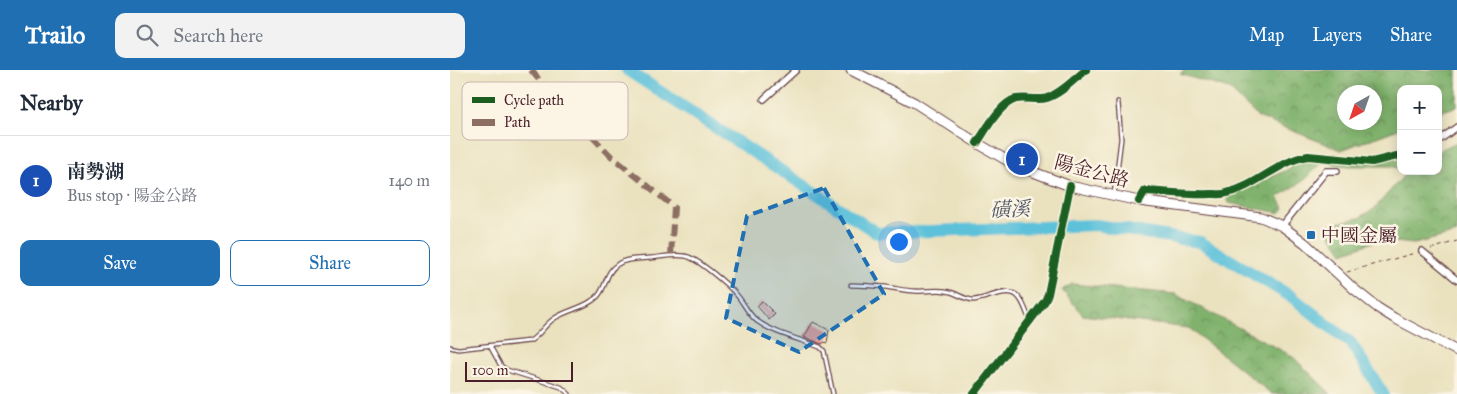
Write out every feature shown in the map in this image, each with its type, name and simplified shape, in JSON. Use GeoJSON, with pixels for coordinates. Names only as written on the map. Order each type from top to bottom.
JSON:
{"type":"FeatureCollection","features":[{"type":"Feature","properties":{"kind":"main road","name":"陽金公路"},"geometry":{"type":"LineString","coordinates":[[851,70],[915,103],[1015,164],[1070,186],[1139,201],[1260,217],[1282,226],[1305,243],[1354,289],[1378,308],[1457,351]]}},
{"type":"Feature","properties":{"kind":"street"},"geometry":{"type":"LineString","coordinates":[[764,99],[796,70]]}},
{"type":"Feature","properties":{"kind":"street"},"geometry":{"type":"LineString","coordinates":[[978,143],[1004,105],[1018,99],[1043,99],[1049,97],[1063,89],[1086,70]]}},
{"type":"Feature","properties":{"kind":"street"},"geometry":{"type":"LineString","coordinates":[[1442,138],[1457,127]]}},
{"type":"Feature","properties":{"kind":"street"},"geometry":{"type":"LineString","coordinates":[[1139,201],[1145,191],[1197,195],[1227,194],[1298,157],[1308,156],[1372,162],[1397,156]]}},
{"type":"Feature","properties":{"kind":"street"},"geometry":{"type":"LineString","coordinates":[[1282,226],[1326,171],[1337,171]]}},
{"type":"Feature","properties":{"kind":"street"},"geometry":{"type":"LineString","coordinates":[[974,394],[1045,302],[1070,186]]}},
{"type":"Feature","properties":{"kind":"street"},"geometry":{"type":"LineString","coordinates":[[1422,251],[1457,280]]}},
{"type":"Feature","properties":{"kind":"lane"},"geometry":{"type":"LineString","coordinates":[[1114,195],[1121,140],[1118,102]]}},
{"type":"Feature","properties":{"kind":"lane"},"geometry":{"type":"LineString","coordinates":[[450,347],[458,349],[530,341],[552,319],[586,306],[597,297],[603,290],[607,276],[618,264],[626,261],[685,256],[691,258],[718,277],[738,295],[750,314],[757,321],[768,328],[820,347],[824,351],[833,394]]}},
{"type":"Feature","properties":{"kind":"lane"},"geometry":{"type":"LineString","coordinates":[[851,285],[915,291],[943,290],[954,292],[966,299],[974,300],[1011,292],[1022,302],[1030,321]]}},
{"type":"Feature","properties":{"kind":"lane"},"geometry":{"type":"LineString","coordinates":[[490,346],[501,366],[507,370],[560,386],[569,394]]}},
{"type":"Feature","properties":{"kind":"path"},"geometry":{"type":"LineString","coordinates":[[1339,274],[1457,241]]}},
{"type":"Feature","properties":{"kind":"highlighted area"},"geometry":{"type":"Polygon","coordinates":[[[824,188],[884,294],[799,352],[726,318],[747,216],[824,188]]]}},
{"type":"Feature","properties":{"kind":"green space"},"geometry":{"type":"Polygon","coordinates":[[[1185,70],[1457,70],[1457,106],[1442,112],[1442,85],[1397,85],[1397,129],[1341,150],[1258,117],[1229,89],[1180,74],[1185,70]]]}},
{"type":"Feature","properties":{"kind":"green space"},"geometry":{"type":"Polygon","coordinates":[[[1457,142],[1457,233],[1414,244],[1378,240],[1343,253],[1325,226],[1359,218],[1374,209],[1404,175],[1442,175],[1442,149],[1457,142]]]}},
{"type":"Feature","properties":{"kind":"green space"},"geometry":{"type":"Polygon","coordinates":[[[1397,158],[1397,168],[1392,166],[1348,166],[1323,162],[1306,179],[1278,197],[1284,208],[1280,213],[1229,203],[1227,198],[1287,170],[1299,159],[1373,162],[1397,158]]]}},
{"type":"Feature","properties":{"kind":"green space"},"geometry":{"type":"Polygon","coordinates":[[[1072,284],[1175,294],[1292,356],[1331,394],[1272,394],[1189,328],[1083,315],[1062,290],[1072,284]]]}},
{"type":"Feature","properties":{"kind":"building"},"geometry":{"type":"Polygon","coordinates":[[[762,301],[775,314],[769,320],[757,306],[762,301]]]}},
{"type":"Feature","properties":{"kind":"building"},"geometry":{"type":"Polygon","coordinates":[[[813,322],[829,330],[827,343],[824,342],[822,344],[804,337],[813,322]]]}},
{"type":"Feature","properties":{"kind":"waterway","name":"磺溪"},"geometry":{"type":"LineString","coordinates":[[627,70],[877,233],[1096,225],[1200,242],[1292,297],[1351,343],[1383,394]]}},
{"type":"Feature","properties":{"kind":"marked path"},"geometry":{"type":"LineString","coordinates":[[531,70],[541,82]]}},
{"type":"Feature","properties":{"kind":"marked path"},"geometry":{"type":"LineString","coordinates":[[596,140],[611,156],[674,207],[671,256]]}},
{"type":"Feature","properties":{"kind":"cycle path"},"geometry":{"type":"LineString","coordinates":[[977,143],[1004,106],[1016,99],[1043,99],[1052,96],[1086,70]]}},
{"type":"Feature","properties":{"kind":"cycle path"},"geometry":{"type":"LineString","coordinates":[[1139,201],[1145,191],[1225,194],[1238,190],[1287,163],[1308,156],[1372,162],[1397,156]]}},
{"type":"Feature","properties":{"kind":"cycle path"},"geometry":{"type":"LineString","coordinates":[[974,394],[1045,301],[1070,186]]}},
{"type":"Feature","properties":{"kind":"place","name":"南勢湖"},"geometry":{"type":"Point","coordinates":[1022,159]}},
{"type":"Feature","properties":{"kind":"place","name":"中國金屬"},"geometry":{"type":"Point","coordinates":[1311,235]}}]}
